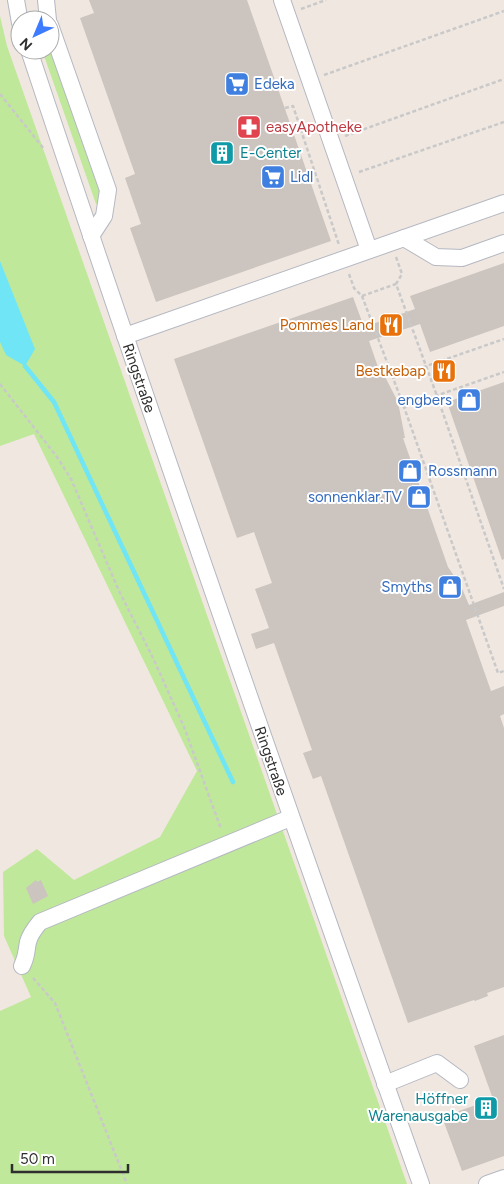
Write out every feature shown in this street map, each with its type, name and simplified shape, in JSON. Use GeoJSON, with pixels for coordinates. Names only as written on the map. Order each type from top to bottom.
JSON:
{"type":"FeatureCollection","features":[{"type":"Feature","properties":{"kind":"street"},"geometry":{"type":"LineString","coordinates":[[284,7],[369,250]]}},
{"type":"Feature","properties":{"kind":"street"},"geometry":{"type":"LineString","coordinates":[[60,53],[108,190],[104,216],[91,236]]}},
{"type":"Feature","properties":{"kind":"street","name":"Ringstraße"},"geometry":{"type":"LineString","coordinates":[[32,60],[290,818],[421,1184]]}},
{"type":"Feature","properties":{"kind":"street","name":"Ringstraße"},"geometry":{"type":"LineString","coordinates":[[125,336],[504,203]]}},
{"type":"Feature","properties":{"kind":"street"},"geometry":{"type":"LineString","coordinates":[[398,240],[436,257],[462,258],[504,243]]}},
{"type":"Feature","properties":{"kind":"street"},"geometry":{"type":"LineString","coordinates":[[22,966],[27,957],[28,942],[33,930],[40,922],[290,818]]}},
{"type":"Feature","properties":{"kind":"street"},"geometry":{"type":"LineString","coordinates":[[386,1084],[437,1063],[460,1080]]}},
{"type":"Feature","properties":{"kind":"street"},"geometry":{"type":"LineString","coordinates":[[487,1184],[504,1178]]}},
{"type":"Feature","properties":{"kind":"path"},"geometry":{"type":"LineString","coordinates":[[284,7],[326,0]]}},
{"type":"Feature","properties":{"kind":"path"},"geometry":{"type":"LineString","coordinates":[[310,80],[504,11]]}},
{"type":"Feature","properties":{"kind":"path"},"geometry":{"type":"LineString","coordinates":[[332,140],[504,79]]}},
{"type":"Feature","properties":{"kind":"path"},"geometry":{"type":"LineString","coordinates":[[0,94],[49,155],[64,155]]}},
{"type":"Feature","properties":{"kind":"path"},"geometry":{"type":"LineString","coordinates":[[345,177],[504,122]]}},
{"type":"Feature","properties":{"kind":"path"},"geometry":{"type":"LineString","coordinates":[[362,296],[396,284],[402,274],[398,240]]}},
{"type":"Feature","properties":{"kind":"path"},"geometry":{"type":"LineString","coordinates":[[396,284],[427,366],[504,589]]}},
{"type":"Feature","properties":{"kind":"path"},"geometry":{"type":"LineString","coordinates":[[392,378],[504,339]]}},
{"type":"Feature","properties":{"kind":"path"},"geometry":{"type":"LineString","coordinates":[[504,372],[404,408],[498,673],[504,671]]}},
{"type":"Feature","properties":{"kind":"path"},"geometry":{"type":"LineString","coordinates":[[0,384],[71,479],[119,591],[153,658],[184,727],[226,845]]}},
{"type":"Feature","properties":{"kind":"path"},"geometry":{"type":"LineString","coordinates":[[22,966],[55,1003],[127,1184]]}},
{"type":"Feature","properties":{"kind":"green space"},"geometry":{"type":"Polygon","coordinates":[[[0,16],[10,60],[12,60],[407,1184],[0,1184],[0,1011],[31,997],[4,936],[3,872],[37,849],[74,880],[160,837],[197,771],[34,434],[0,446],[0,16]]]}},
{"type":"Feature","properties":{"kind":"green space"},"geometry":{"type":"Polygon","coordinates":[[[46,60],[55,60],[103,196],[103,202],[96,204],[46,60]]]}},
{"type":"Feature","properties":{"kind":"water"},"geometry":{"type":"Polygon","coordinates":[[[0,261],[35,349],[25,366],[6,355],[0,342],[0,261]]]}},
{"type":"Feature","properties":{"kind":"building","name":"E-Center"},"geometry":{"type":"Polygon","coordinates":[[[89,0],[247,0],[331,241],[156,302],[130,228],[141,224],[125,178],[135,174],[80,18],[94,13],[89,0]]]}},
{"type":"Feature","properties":{"kind":"building"},"geometry":{"type":"Polygon","coordinates":[[[504,263],[504,326],[430,352],[420,324],[369,341],[379,370],[381,369],[398,402],[405,438],[403,438],[448,567],[461,586],[469,605],[504,592],[504,606],[466,620],[491,691],[504,686],[504,714],[500,716],[504,728],[504,987],[487,993],[488,996],[475,1001],[408,1023],[321,776],[313,779],[303,753],[312,750],[274,643],[256,649],[251,634],[269,628],[255,589],[272,583],[254,532],[237,538],[174,359],[353,297],[364,327],[415,309],[410,296],[504,263]]]}},
{"type":"Feature","properties":{"kind":"building"},"geometry":{"type":"Polygon","coordinates":[[[504,382],[504,559],[502,560],[447,402],[504,382]]]}},
{"type":"Feature","properties":{"kind":"building"},"geometry":{"type":"Polygon","coordinates":[[[36,880],[37,882],[41,880],[48,896],[33,904],[26,888],[36,880]]]}},
{"type":"Feature","properties":{"kind":"building","name":"Höffner Warenausgabe"},"geometry":{"type":"Polygon","coordinates":[[[504,1035],[504,1156],[462,1171],[442,1117],[493,1099],[474,1046],[504,1035]]]}},
{"type":"Feature","properties":{"kind":"waterway"},"geometry":{"type":"LineString","coordinates":[[25,366],[54,402],[233,782]]}},
{"type":"Feature","properties":{"kind":"place","name":"Edeka"},"geometry":{"type":"Point","coordinates":[237,84]}},
{"type":"Feature","properties":{"kind":"place","name":"easyApotheke"},"geometry":{"type":"Point","coordinates":[249,127]}},
{"type":"Feature","properties":{"kind":"place","name":"E-Center"},"geometry":{"type":"Point","coordinates":[222,153]}},
{"type":"Feature","properties":{"kind":"place","name":"Lidl"},"geometry":{"type":"Point","coordinates":[273,177]}},
{"type":"Feature","properties":{"kind":"place","name":"Pommes Land"},"geometry":{"type":"Point","coordinates":[391,325]}},
{"type":"Feature","properties":{"kind":"place","name":"Bestkebap"},"geometry":{"type":"Point","coordinates":[444,371]}},
{"type":"Feature","properties":{"kind":"place","name":"engbers"},"geometry":{"type":"Point","coordinates":[469,400]}},
{"type":"Feature","properties":{"kind":"place","name":"Rossmann"},"geometry":{"type":"Point","coordinates":[410,471]}},
{"type":"Feature","properties":{"kind":"place","name":"sonnenklar.TV"},"geometry":{"type":"Point","coordinates":[419,497]}},
{"type":"Feature","properties":{"kind":"place","name":"Smyths"},"geometry":{"type":"Point","coordinates":[450,587]}},
{"type":"Feature","properties":{"kind":"place","name":"Höffner Warenausgabe"},"geometry":{"type":"Point","coordinates":[486,1108]}}]}
